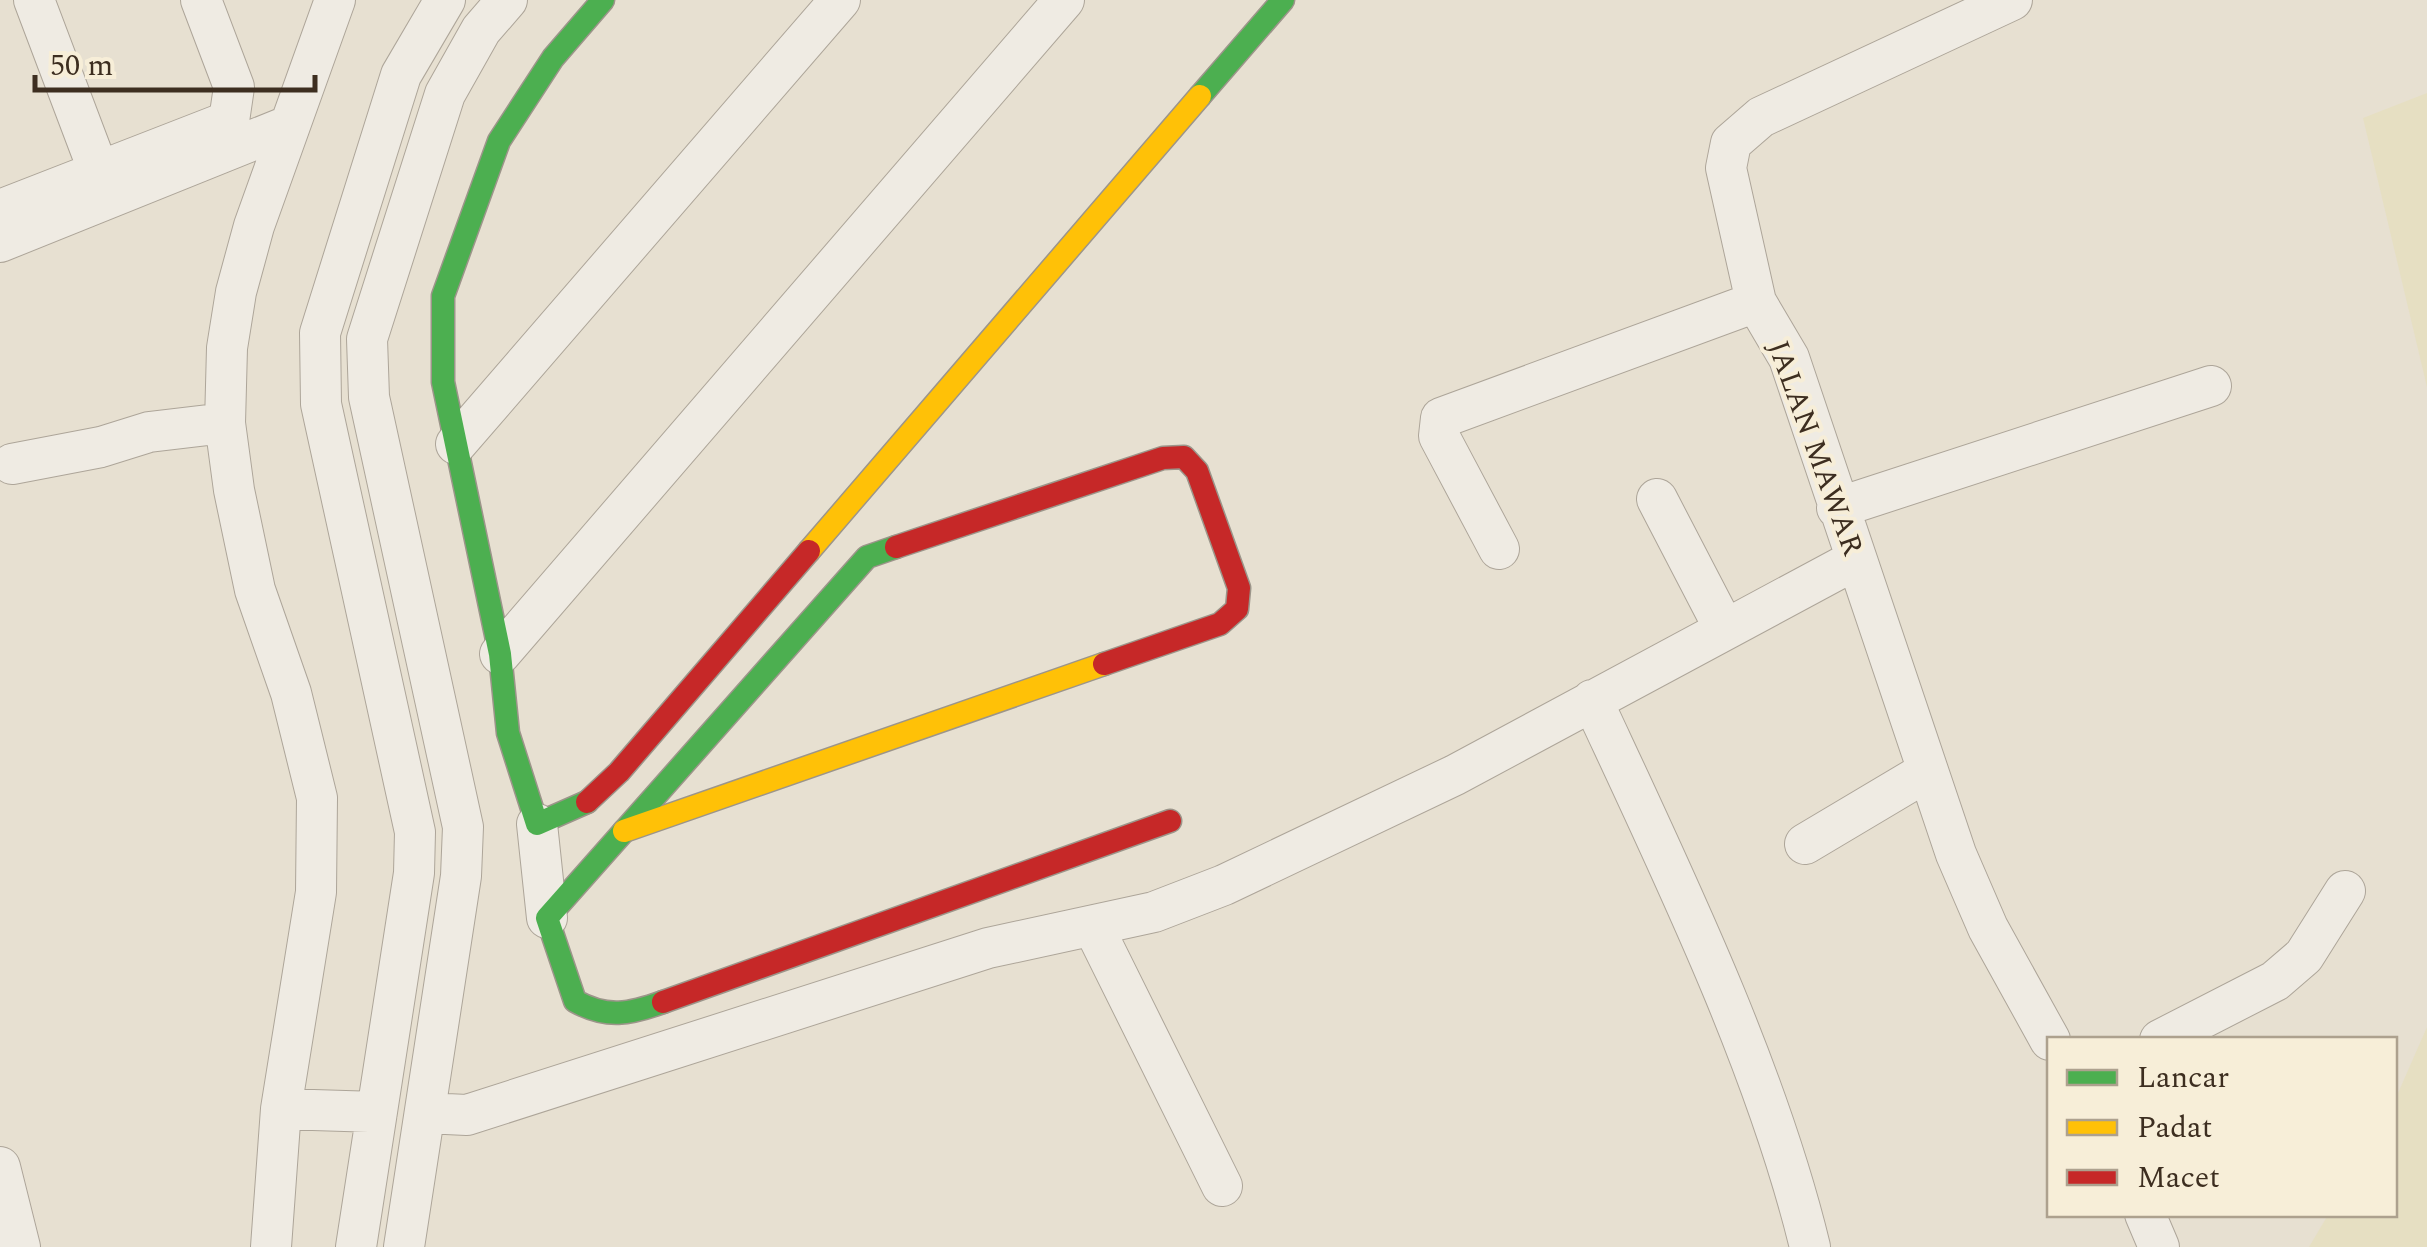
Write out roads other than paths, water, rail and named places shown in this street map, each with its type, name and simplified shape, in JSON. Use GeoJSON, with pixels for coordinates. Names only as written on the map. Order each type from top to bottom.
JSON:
{"type":"FeatureCollection","features":[{"type":"Feature","properties":{"kind":"street"},"geometry":{"type":"LineString","coordinates":[[34,0],[99,172]]}},
{"type":"Feature","properties":{"kind":"street"},"geometry":{"type":"LineString","coordinates":[[0,210],[229,121],[234,87],[200,0]]}},
{"type":"Feature","properties":{"kind":"street"},"geometry":{"type":"LineString","coordinates":[[271,1247],[281,1109],[316,892],[317,798],[302,728],[255,590],[225,423],[227,348],[236,292],[288,126],[335,0]]}},
{"type":"Feature","properties":{"kind":"street"},"geometry":{"type":"LineString","coordinates":[[356,1247],[414,873],[415,832],[321,404],[320,333],[401,74],[445,0]]}},
{"type":"Feature","properties":{"kind":"street"},"geometry":{"type":"LineString","coordinates":[[404,1247],[462,876],[463,827],[368,398],[367,339],[444,94],[481,30],[507,0]]}},
{"type":"Feature","properties":{"kind":"street"},"geometry":{"type":"LineString","coordinates":[[602,0],[553,58],[500,141],[443,296],[443,382],[500,654],[508,733],[537,824],[548,918],[574,1001],[596,1013],[627,1015],[1170,821]]}},
{"type":"Feature","properties":{"kind":"street"},"geometry":{"type":"LineString","coordinates":[[456,444],[840,0]]}},
{"type":"Feature","properties":{"kind":"street"},"geometry":{"type":"LineString","coordinates":[[500,654],[1064,0]]}},
{"type":"Feature","properties":{"kind":"street"},"geometry":{"type":"LineString","coordinates":[[537,824],[586,803],[620,772],[1283,0]]}},
{"type":"Feature","properties":{"kind":"street","name":"JALAN MAWAR"},"geometry":{"type":"LineString","coordinates":[[2012,0],[1811,90],[1761,117],[1731,144],[1726,168],[1756,302],[1789,358],[1926,772],[1988,928],[2048,1037]]}},
{"type":"Feature","properties":{"kind":"street"},"geometry":{"type":"LineString","coordinates":[[0,242],[288,126]]}},
{"type":"Feature","properties":{"kind":"street"},"geometry":{"type":"LineString","coordinates":[[1499,549],[1439,436],[1441,418],[1756,302]]}},
{"type":"Feature","properties":{"kind":"street"},"geometry":{"type":"LineString","coordinates":[[1837,508],[2211,386]]}},
{"type":"Feature","properties":{"kind":"street"},"geometry":{"type":"LineString","coordinates":[[12,464],[101,447],[149,432],[225,423]]}},
{"type":"Feature","properties":{"kind":"street"},"geometry":{"type":"LineString","coordinates":[[329,437],[375,428]]}},
{"type":"Feature","properties":{"kind":"street"},"geometry":{"type":"LineString","coordinates":[[548,918],[624,831],[867,557],[1162,458],[1184,457],[1197,471],[1238,588],[1237,609],[1220,624],[624,831]]}},
{"type":"Feature","properties":{"kind":"street"},"geometry":{"type":"LineString","coordinates":[[1657,499],[1724,628]]}},
{"type":"Feature","properties":{"kind":"street"},"geometry":{"type":"LineString","coordinates":[[833,525],[867,557]]}},
{"type":"Feature","properties":{"kind":"street"},"geometry":{"type":"LineString","coordinates":[[424,1113],[467,1115],[988,948],[1056,930],[1094,928],[1154,912],[1224,885],[1410,798],[1855,560]]}},
{"type":"Feature","properties":{"kind":"street"},"geometry":{"type":"LineString","coordinates":[[1592,700],[1679,891],[1759,1089],[1810,1247]]}},
{"type":"Feature","properties":{"kind":"street"},"geometry":{"type":"LineString","coordinates":[[1805,844],[1926,772]]}},
{"type":"Feature","properties":{"kind":"street"},"geometry":{"type":"LineString","coordinates":[[2166,1037],[2275,981],[2304,956],[2346,891]]}},
{"type":"Feature","properties":{"kind":"street"},"geometry":{"type":"LineString","coordinates":[[1094,928],[1222,1186]]}},
{"type":"Feature","properties":{"kind":"street"},"geometry":{"type":"LineString","coordinates":[[281,1109],[377,1112]]}},
{"type":"Feature","properties":{"kind":"street"},"geometry":{"type":"LineString","coordinates":[[0,1167],[20,1247]]}},
{"type":"Feature","properties":{"kind":"street"},"geometry":{"type":"LineString","coordinates":[[2146,1217],[2159,1247]]}}]}
